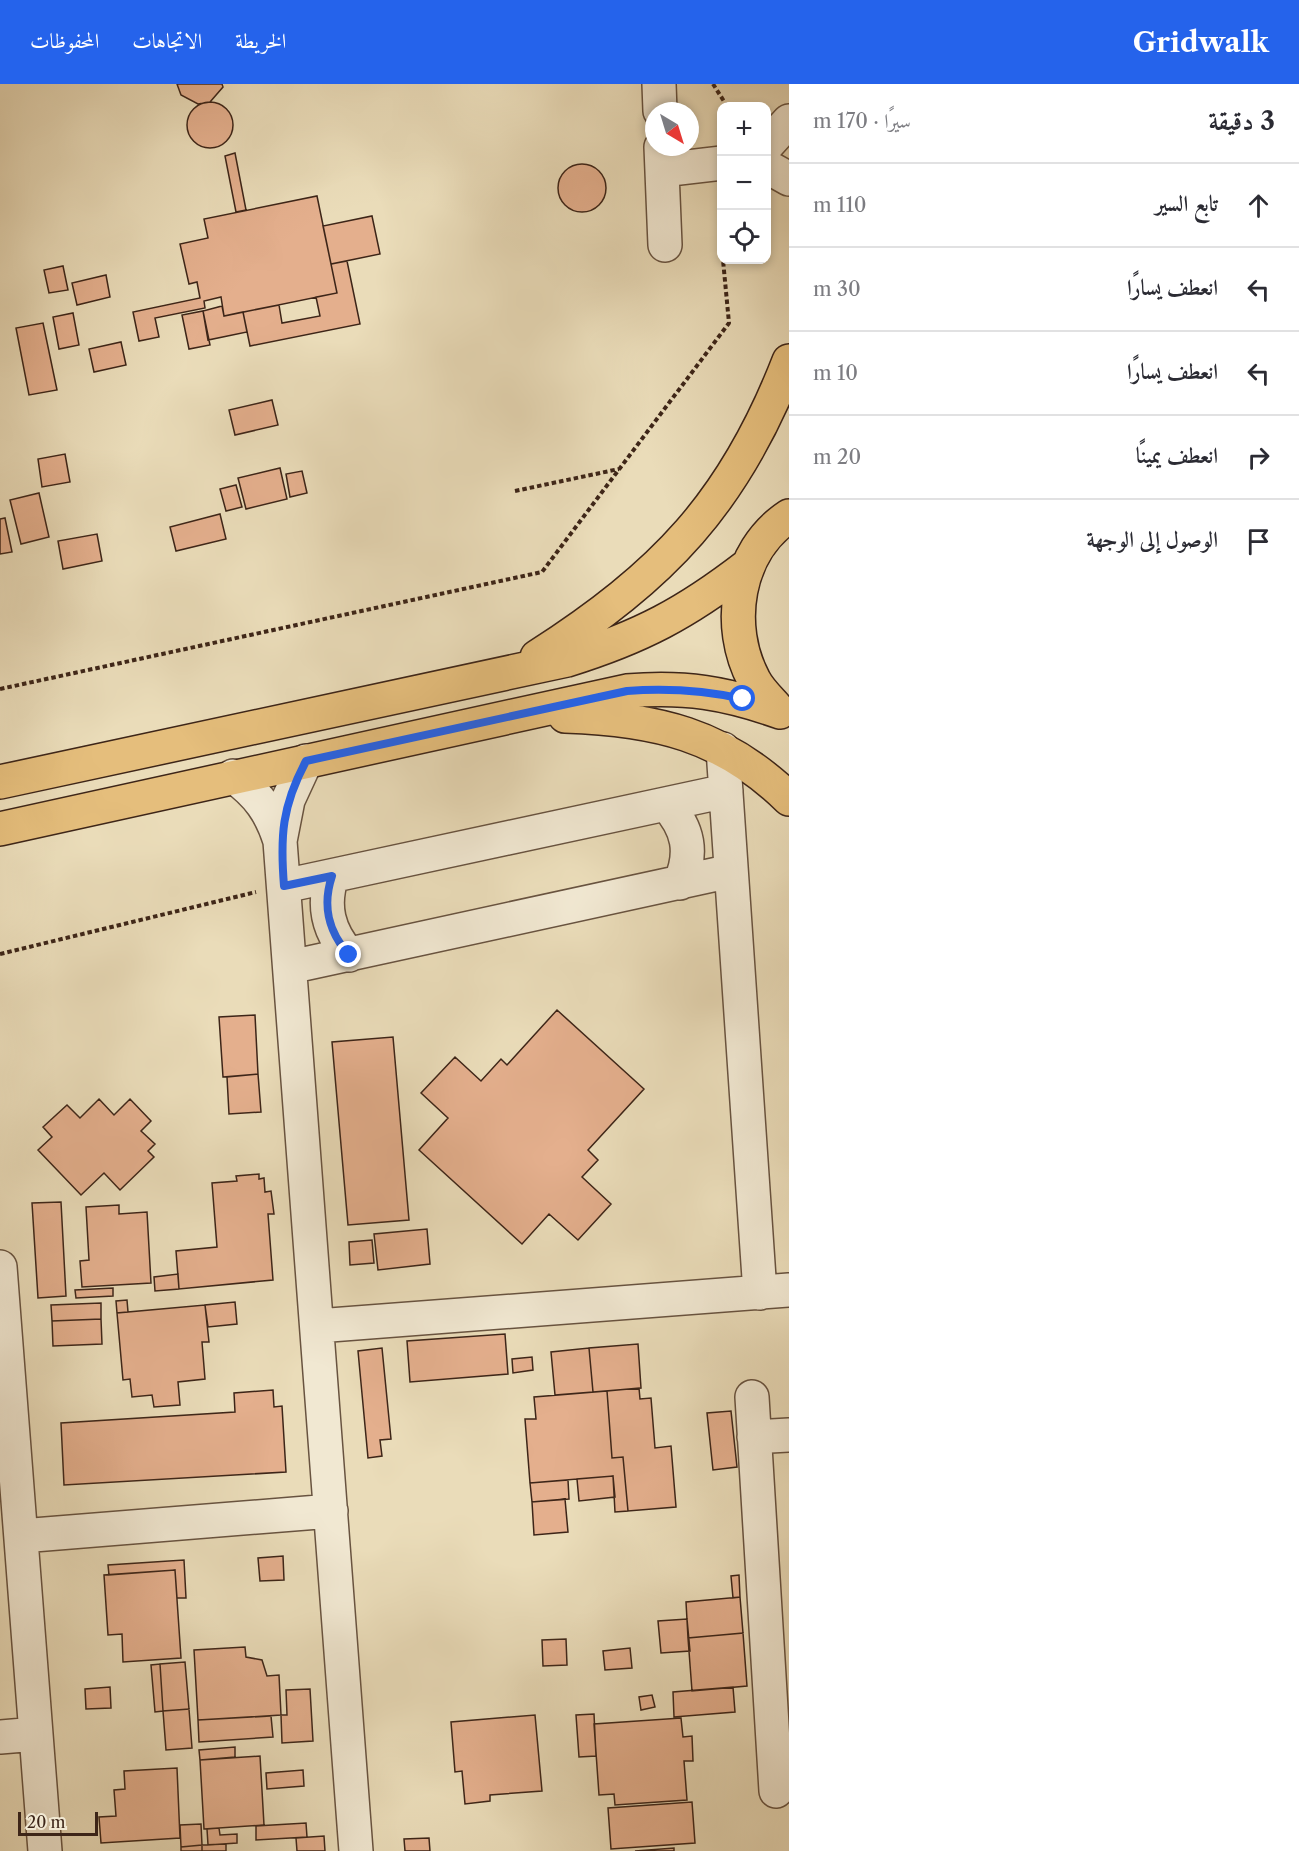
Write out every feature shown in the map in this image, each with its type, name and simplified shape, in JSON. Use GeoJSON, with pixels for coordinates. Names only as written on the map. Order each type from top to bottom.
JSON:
{"type":"FeatureCollection","features":[{"type":"Feature","properties":{"kind":"main road"},"geometry":{"type":"LineString","coordinates":[[517,670],[584,627],[631,592],[674,551],[713,506],[746,457],[772,404],[789,361]]}},
{"type":"Feature","properties":{"kind":"main road"},"geometry":{"type":"LineString","coordinates":[[784,715],[754,681],[740,644],[737,604],[747,566],[761,543],[785,513]]}},
{"type":"Feature","properties":{"kind":"main road"},"geometry":{"type":"LineString","coordinates":[[0,782],[567,660],[616,645],[663,624],[707,597],[747,566]]}},
{"type":"Feature","properties":{"kind":"main road"},"geometry":{"type":"LineString","coordinates":[[0,829],[627,691],[666,688],[705,690],[743,699],[784,715]]}},
{"type":"Feature","properties":{"kind":"main road"},"geometry":{"type":"LineString","coordinates":[[525,714],[622,718],[648,722],[699,738],[747,762],[789,799]]}},
{"type":"Feature","properties":{"kind":"street"},"geometry":{"type":"LineString","coordinates":[[659,84],[660,102]]}},
{"type":"Feature","properties":{"kind":"street"},"geometry":{"type":"LineString","coordinates":[[771,141],[789,121]]}},
{"type":"Feature","properties":{"kind":"street"},"geometry":{"type":"LineString","coordinates":[[665,245],[661,159],[717,163]]}},
{"type":"Feature","properties":{"kind":"street"},"geometry":{"type":"LineString","coordinates":[[771,169],[789,179]]}},
{"type":"Feature","properties":{"kind":"street"},"geometry":{"type":"LineString","coordinates":[[317,1326],[775,1291],[731,872],[723,749]]}},
{"type":"Feature","properties":{"kind":"street"},"geometry":{"type":"LineString","coordinates":[[280,841],[288,800],[306,761]]}},
{"type":"Feature","properties":{"kind":"street"},"geometry":{"type":"LineString","coordinates":[[233,776],[250,788],[264,804],[274,821],[280,841],[357,1851]]}},
{"type":"Feature","properties":{"kind":"street"},"geometry":{"type":"LineString","coordinates":[[284,886],[726,791]]}},
{"type":"Feature","properties":{"kind":"street"},"geometry":{"type":"LineString","coordinates":[[666,804],[678,817],[686,833],[689,850],[687,867],[680,883]]}},
{"type":"Feature","properties":{"kind":"street"},"geometry":{"type":"LineString","coordinates":[[290,967],[731,872]]}},
{"type":"Feature","properties":{"kind":"street"},"geometry":{"type":"LineString","coordinates":[[332,876],[326,904],[328,918],[339,944],[349,955]]}},
{"type":"Feature","properties":{"kind":"street"},"geometry":{"type":"LineString","coordinates":[[0,1268],[3,1351],[21,1536],[45,1851]]}},
{"type":"Feature","properties":{"kind":"street"},"geometry":{"type":"LineString","coordinates":[[752,1397],[781,1744],[776,1791]]}},
{"type":"Feature","properties":{"kind":"street"},"geometry":{"type":"LineString","coordinates":[[754,1437],[789,1435]]}},
{"type":"Feature","properties":{"kind":"street"},"geometry":{"type":"LineString","coordinates":[[21,1536],[331,1511]]}},
{"type":"Feature","properties":{"kind":"street"},"geometry":{"type":"LineString","coordinates":[[0,1737],[36,1734]]}},
{"type":"Feature","properties":{"kind":"path"},"geometry":{"type":"LineString","coordinates":[[712,84],[723,102]]}},
{"type":"Feature","properties":{"kind":"path"},"geometry":{"type":"LineString","coordinates":[[0,689],[542,572],[729,323],[723,264]]}},
{"type":"Feature","properties":{"kind":"path"},"geometry":{"type":"LineString","coordinates":[[515,491],[619,470]]}},
{"type":"Feature","properties":{"kind":"path"},"geometry":{"type":"LineString","coordinates":[[0,954],[284,886]]}},
{"type":"Feature","properties":{"kind":"building"},"geometry":{"type":"Polygon","coordinates":[[[177,84],[222,84],[223,87],[210,102],[198,104],[181,95],[177,84]]]}},
{"type":"Feature","properties":{"kind":"building"},"geometry":{"type":"Polygon","coordinates":[[[210,102],[226,109],[233,125],[226,141],[210,148],[194,141],[187,125],[194,109],[210,102]]]}},
{"type":"Feature","properties":{"kind":"building"},"geometry":{"type":"Polygon","coordinates":[[[235,153],[246,210],[236,212],[225,156],[235,153]]]}},
{"type":"Feature","properties":{"kind":"building"},"geometry":{"type":"Polygon","coordinates":[[[577,164],[587,164],[599,171],[606,183],[606,193],[599,205],[587,212],[577,212],[562,201],[558,193],[558,183],[569,168],[577,164]]]}},
{"type":"Feature","properties":{"kind":"building"},"geometry":{"type":"Polygon","coordinates":[[[317,196],[337,293],[224,316],[221,297],[204,301],[205,308],[155,318],[159,337],[139,341],[133,312],[200,298],[197,282],[189,284],[180,244],[208,238],[204,219],[317,196]]]}},
{"type":"Feature","properties":{"kind":"building"},"geometry":{"type":"Polygon","coordinates":[[[372,216],[380,254],[331,264],[323,226],[372,216]]]}},
{"type":"Feature","properties":{"kind":"building"},"geometry":{"type":"Polygon","coordinates":[[[347,261],[360,324],[250,346],[243,312],[279,305],[282,323],[320,316],[316,297],[337,293],[331,264],[347,261]]]}},
{"type":"Feature","properties":{"kind":"building"},"geometry":{"type":"Polygon","coordinates":[[[63,266],[68,290],[49,293],[44,270],[63,266]]]}},
{"type":"Feature","properties":{"kind":"building"},"geometry":{"type":"Polygon","coordinates":[[[106,275],[110,297],[77,305],[72,283],[106,275]]]}},
{"type":"Feature","properties":{"kind":"building"},"geometry":{"type":"Polygon","coordinates":[[[222,306],[224,316],[243,312],[247,332],[208,340],[203,311],[222,306]]]}},
{"type":"Feature","properties":{"kind":"building"},"geometry":{"type":"Polygon","coordinates":[[[203,311],[210,345],[189,349],[182,315],[203,311]]]}},
{"type":"Feature","properties":{"kind":"building"},"geometry":{"type":"Polygon","coordinates":[[[73,313],[79,345],[59,349],[53,317],[73,313]]]}},
{"type":"Feature","properties":{"kind":"building"},"geometry":{"type":"Polygon","coordinates":[[[43,323],[57,390],[29,395],[16,328],[43,323]]]}},
{"type":"Feature","properties":{"kind":"building"},"geometry":{"type":"Polygon","coordinates":[[[121,342],[126,365],[94,372],[89,349],[121,342]]]}},
{"type":"Feature","properties":{"kind":"building"},"geometry":{"type":"Polygon","coordinates":[[[272,400],[278,425],[235,435],[229,410],[272,400]]]}},
{"type":"Feature","properties":{"kind":"building"},"geometry":{"type":"Polygon","coordinates":[[[65,454],[70,482],[42,487],[38,459],[65,454]]]}},
{"type":"Feature","properties":{"kind":"building"},"geometry":{"type":"Polygon","coordinates":[[[280,468],[287,499],[246,509],[238,478],[280,468]]]}},
{"type":"Feature","properties":{"kind":"building"},"geometry":{"type":"Polygon","coordinates":[[[302,471],[307,493],[290,497],[286,474],[302,471]]]}},
{"type":"Feature","properties":{"kind":"building"},"geometry":{"type":"Polygon","coordinates":[[[236,485],[242,507],[226,511],[220,489],[236,485]]]}},
{"type":"Feature","properties":{"kind":"building"},"geometry":{"type":"Polygon","coordinates":[[[39,493],[49,537],[21,544],[10,500],[39,493]]]}},
{"type":"Feature","properties":{"kind":"building"},"geometry":{"type":"Polygon","coordinates":[[[220,514],[226,539],[176,551],[170,527],[220,514]]]}},
{"type":"Feature","properties":{"kind":"building"},"geometry":{"type":"Polygon","coordinates":[[[5,518],[12,552],[0,554],[0,519],[5,518]]]}},
{"type":"Feature","properties":{"kind":"building"},"geometry":{"type":"Polygon","coordinates":[[[97,534],[102,561],[63,569],[58,541],[97,534]]]}},
{"type":"Feature","properties":{"kind":"building"},"geometry":{"type":"Polygon","coordinates":[[[557,1010],[644,1089],[588,1150],[598,1160],[582,1177],[611,1204],[578,1240],[549,1214],[522,1244],[419,1150],[448,1118],[421,1093],[455,1057],[481,1081],[501,1059],[507,1065],[557,1010]]]}},
{"type":"Feature","properties":{"kind":"building"},"geometry":{"type":"Polygon","coordinates":[[[255,1015],[258,1074],[223,1077],[219,1017],[255,1015]]]}},
{"type":"Feature","properties":{"kind":"building"},"geometry":{"type":"Polygon","coordinates":[[[393,1037],[409,1220],[348,1225],[332,1042],[393,1037]]]}},
{"type":"Feature","properties":{"kind":"building"},"geometry":{"type":"Polygon","coordinates":[[[258,1074],[261,1112],[229,1114],[227,1077],[258,1074]]]}},
{"type":"Feature","properties":{"kind":"building"},"geometry":{"type":"Polygon","coordinates":[[[99,1099],[114,1115],[130,1099],[151,1121],[141,1131],[155,1144],[148,1151],[154,1157],[120,1190],[104,1173],[81,1195],[38,1150],[52,1137],[43,1127],[67,1105],[80,1118],[99,1099]]]}},
{"type":"Feature","properties":{"kind":"building"},"geometry":{"type":"Polygon","coordinates":[[[259,1174],[259,1179],[264,1178],[265,1192],[271,1191],[274,1214],[268,1214],[273,1280],[179,1289],[176,1251],[217,1247],[212,1183],[237,1181],[236,1176],[259,1174]]]}},
{"type":"Feature","properties":{"kind":"building"},"geometry":{"type":"Polygon","coordinates":[[[61,1202],[66,1296],[38,1298],[32,1203],[61,1202]]]}},
{"type":"Feature","properties":{"kind":"building"},"geometry":{"type":"Polygon","coordinates":[[[119,1205],[119,1214],[147,1212],[151,1283],[82,1287],[80,1261],[89,1260],[86,1207],[119,1205]]]}},
{"type":"Feature","properties":{"kind":"building"},"geometry":{"type":"Polygon","coordinates":[[[427,1229],[430,1264],[378,1270],[374,1234],[427,1229]]]}},
{"type":"Feature","properties":{"kind":"building"},"geometry":{"type":"Polygon","coordinates":[[[372,1240],[374,1263],[350,1265],[349,1242],[372,1240]]]}},
{"type":"Feature","properties":{"kind":"building"},"geometry":{"type":"Polygon","coordinates":[[[178,1274],[179,1289],[155,1291],[154,1277],[178,1274]]]}},
{"type":"Feature","properties":{"kind":"building"},"geometry":{"type":"Polygon","coordinates":[[[113,1288],[113,1296],[76,1298],[75,1290],[113,1288]]]}},
{"type":"Feature","properties":{"kind":"building"},"geometry":{"type":"Polygon","coordinates":[[[127,1300],[128,1312],[117,1313],[116,1301],[127,1300]]]}},
{"type":"Feature","properties":{"kind":"building"},"geometry":{"type":"Polygon","coordinates":[[[235,1302],[237,1324],[208,1327],[205,1305],[235,1302]]]}},
{"type":"Feature","properties":{"kind":"building"},"geometry":{"type":"Polygon","coordinates":[[[101,1303],[101,1319],[52,1321],[51,1305],[101,1303]]]}},
{"type":"Feature","properties":{"kind":"building"},"geometry":{"type":"Polygon","coordinates":[[[205,1305],[209,1342],[202,1342],[205,1379],[178,1382],[180,1405],[154,1407],[152,1395],[132,1397],[130,1379],[123,1380],[117,1313],[205,1305]]]}},
{"type":"Feature","properties":{"kind":"building"},"geometry":{"type":"Polygon","coordinates":[[[101,1319],[102,1344],[53,1346],[52,1321],[101,1319]]]}},
{"type":"Feature","properties":{"kind":"building"},"geometry":{"type":"Polygon","coordinates":[[[505,1334],[508,1374],[410,1382],[407,1341],[505,1334]]]}},
{"type":"Feature","properties":{"kind":"building"},"geometry":{"type":"Polygon","coordinates":[[[638,1344],[641,1388],[593,1392],[589,1348],[638,1344]]]}},
{"type":"Feature","properties":{"kind":"building"},"geometry":{"type":"Polygon","coordinates":[[[382,1348],[391,1439],[380,1440],[382,1456],[368,1458],[358,1351],[382,1348]]]}},
{"type":"Feature","properties":{"kind":"building"},"geometry":{"type":"Polygon","coordinates":[[[589,1348],[593,1392],[555,1395],[551,1352],[589,1348]]]}},
{"type":"Feature","properties":{"kind":"building"},"geometry":{"type":"Polygon","coordinates":[[[532,1357],[533,1370],[513,1373],[512,1359],[532,1357]]]}},
{"type":"Feature","properties":{"kind":"building"},"geometry":{"type":"Polygon","coordinates":[[[639,1388],[640,1399],[651,1398],[655,1448],[671,1446],[676,1507],[628,1511],[623,1457],[612,1458],[607,1391],[639,1388]]]}},
{"type":"Feature","properties":{"kind":"building"},"geometry":{"type":"Polygon","coordinates":[[[273,1390],[274,1407],[282,1406],[286,1472],[64,1485],[61,1423],[235,1412],[234,1393],[273,1390]]]}},
{"type":"Feature","properties":{"kind":"building"},"geometry":{"type":"Polygon","coordinates":[[[607,1391],[612,1458],[623,1457],[628,1511],[615,1512],[613,1476],[530,1483],[525,1419],[536,1419],[534,1397],[607,1391]]]}},
{"type":"Feature","properties":{"kind":"building"},"geometry":{"type":"Polygon","coordinates":[[[731,1411],[737,1467],[713,1470],[707,1413],[731,1411]]]}},
{"type":"Feature","properties":{"kind":"building"},"geometry":{"type":"Polygon","coordinates":[[[613,1476],[615,1497],[579,1501],[577,1479],[613,1476]]]}},
{"type":"Feature","properties":{"kind":"building"},"geometry":{"type":"Polygon","coordinates":[[[568,1480],[569,1499],[532,1502],[530,1483],[568,1480]]]}},
{"type":"Feature","properties":{"kind":"building"},"geometry":{"type":"Polygon","coordinates":[[[565,1499],[568,1532],[534,1535],[532,1502],[565,1499]]]}},
{"type":"Feature","properties":{"kind":"building"},"geometry":{"type":"Polygon","coordinates":[[[283,1556],[284,1580],[260,1581],[258,1558],[283,1556]]]}},
{"type":"Feature","properties":{"kind":"building"},"geometry":{"type":"Polygon","coordinates":[[[184,1560],[186,1598],[177,1598],[175,1570],[109,1575],[108,1565],[184,1560]]]}},
{"type":"Feature","properties":{"kind":"building"},"geometry":{"type":"Polygon","coordinates":[[[175,1570],[181,1658],[123,1662],[122,1634],[108,1635],[104,1575],[175,1570]]]}},
{"type":"Feature","properties":{"kind":"building"},"geometry":{"type":"Polygon","coordinates":[[[739,1575],[740,1597],[733,1598],[731,1576],[739,1575]]]}},
{"type":"Feature","properties":{"kind":"building"},"geometry":{"type":"Polygon","coordinates":[[[740,1597],[743,1633],[688,1638],[686,1602],[740,1597]]]}},
{"type":"Feature","properties":{"kind":"building"},"geometry":{"type":"Polygon","coordinates":[[[687,1619],[690,1651],[661,1653],[658,1621],[687,1619]]]}},
{"type":"Feature","properties":{"kind":"building"},"geometry":{"type":"Polygon","coordinates":[[[743,1633],[747,1686],[692,1691],[688,1638],[743,1633]]]}},
{"type":"Feature","properties":{"kind":"building"},"geometry":{"type":"Polygon","coordinates":[[[566,1639],[567,1665],[543,1666],[542,1640],[566,1639]]]}},
{"type":"Feature","properties":{"kind":"building"},"geometry":{"type":"Polygon","coordinates":[[[245,1647],[246,1657],[262,1660],[267,1676],[279,1675],[281,1715],[198,1720],[194,1650],[245,1647]]]}},
{"type":"Feature","properties":{"kind":"building"},"geometry":{"type":"Polygon","coordinates":[[[630,1648],[632,1668],[605,1670],[603,1651],[630,1648]]]}},
{"type":"Feature","properties":{"kind":"building"},"geometry":{"type":"Polygon","coordinates":[[[185,1662],[189,1709],[163,1711],[160,1664],[185,1662]]]}},
{"type":"Feature","properties":{"kind":"building"},"geometry":{"type":"Polygon","coordinates":[[[160,1664],[163,1711],[155,1712],[151,1665],[160,1664]]]}},
{"type":"Feature","properties":{"kind":"building"},"geometry":{"type":"Polygon","coordinates":[[[110,1687],[111,1708],[86,1709],[85,1689],[110,1687]]]}},
{"type":"Feature","properties":{"kind":"building"},"geometry":{"type":"Polygon","coordinates":[[[733,1687],[735,1712],[674,1717],[673,1692],[733,1687]]]}},
{"type":"Feature","properties":{"kind":"building"},"geometry":{"type":"Polygon","coordinates":[[[310,1689],[313,1741],[282,1743],[281,1715],[287,1715],[286,1690],[310,1689]]]}},
{"type":"Feature","properties":{"kind":"building"},"geometry":{"type":"Polygon","coordinates":[[[652,1695],[655,1707],[641,1710],[639,1697],[652,1695]]]}},
{"type":"Feature","properties":{"kind":"building"},"geometry":{"type":"Polygon","coordinates":[[[189,1709],[192,1748],[166,1750],[163,1711],[189,1709]]]}},
{"type":"Feature","properties":{"kind":"building"},"geometry":{"type":"Polygon","coordinates":[[[594,1714],[596,1756],[579,1757],[576,1715],[594,1714]]]}},
{"type":"Feature","properties":{"kind":"building"},"geometry":{"type":"Polygon","coordinates":[[[535,1715],[542,1791],[490,1795],[490,1801],[465,1804],[462,1771],[455,1772],[451,1722],[535,1715]]]}},
{"type":"Feature","properties":{"kind":"building"},"geometry":{"type":"Polygon","coordinates":[[[271,1716],[273,1737],[199,1742],[198,1720],[271,1716]]]}},
{"type":"Feature","properties":{"kind":"building"},"geometry":{"type":"Polygon","coordinates":[[[681,1718],[683,1737],[692,1736],[693,1761],[684,1761],[687,1800],[615,1805],[614,1794],[599,1795],[594,1724],[681,1718]]]}},
{"type":"Feature","properties":{"kind":"building"},"geometry":{"type":"Polygon","coordinates":[[[235,1747],[235,1757],[200,1760],[199,1750],[235,1747]]]}},
{"type":"Feature","properties":{"kind":"building"},"geometry":{"type":"Polygon","coordinates":[[[260,1756],[264,1825],[204,1829],[200,1760],[260,1756]]]}},
{"type":"Feature","properties":{"kind":"building"},"geometry":{"type":"Polygon","coordinates":[[[177,1768],[180,1838],[101,1843],[99,1817],[116,1816],[114,1790],[125,1789],[124,1771],[177,1768]]]}},
{"type":"Feature","properties":{"kind":"building"},"geometry":{"type":"Polygon","coordinates":[[[303,1770],[304,1786],[267,1789],[266,1773],[303,1770]]]}},
{"type":"Feature","properties":{"kind":"building"},"geometry":{"type":"Polygon","coordinates":[[[692,1802],[695,1843],[611,1849],[608,1808],[692,1802]]]}},
{"type":"Feature","properties":{"kind":"building"},"geometry":{"type":"Polygon","coordinates":[[[306,1823],[307,1837],[256,1840],[256,1826],[306,1823]]]}},
{"type":"Feature","properties":{"kind":"building"},"geometry":{"type":"Polygon","coordinates":[[[201,1824],[202,1845],[181,1847],[180,1825],[201,1824]]]}},
{"type":"Feature","properties":{"kind":"building"},"geometry":{"type":"Polygon","coordinates":[[[219,1828],[220,1835],[237,1834],[237,1843],[208,1845],[207,1829],[219,1828]]]}},
{"type":"Feature","properties":{"kind":"building"},"geometry":{"type":"Polygon","coordinates":[[[324,1836],[325,1851],[297,1851],[296,1838],[324,1836]]]}},
{"type":"Feature","properties":{"kind":"building"},"geometry":{"type":"Polygon","coordinates":[[[429,1838],[430,1851],[405,1851],[404,1839],[429,1838]]]}},
{"type":"Feature","properties":{"kind":"building"},"geometry":{"type":"Polygon","coordinates":[[[226,1844],[226,1851],[202,1851],[202,1845],[226,1844]]]}},
{"type":"Feature","properties":{"kind":"building"},"geometry":{"type":"Polygon","coordinates":[[[202,1845],[202,1851],[181,1851],[181,1847],[202,1845]]]}},
{"type":"Feature","properties":{"kind":"building"},"geometry":{"type":"Polygon","coordinates":[[[674,1848],[674,1851],[635,1851],[674,1848]]]}},
{"type":"Feature","properties":{"kind":"route"},"geometry":{"type":"LineString","coordinates":[[349,955],[332,932],[328,918],[326,904],[332,876],[284,886],[280,841],[283,820],[288,800],[306,761],[627,691],[666,688],[705,690],[743,699]]}}]}
